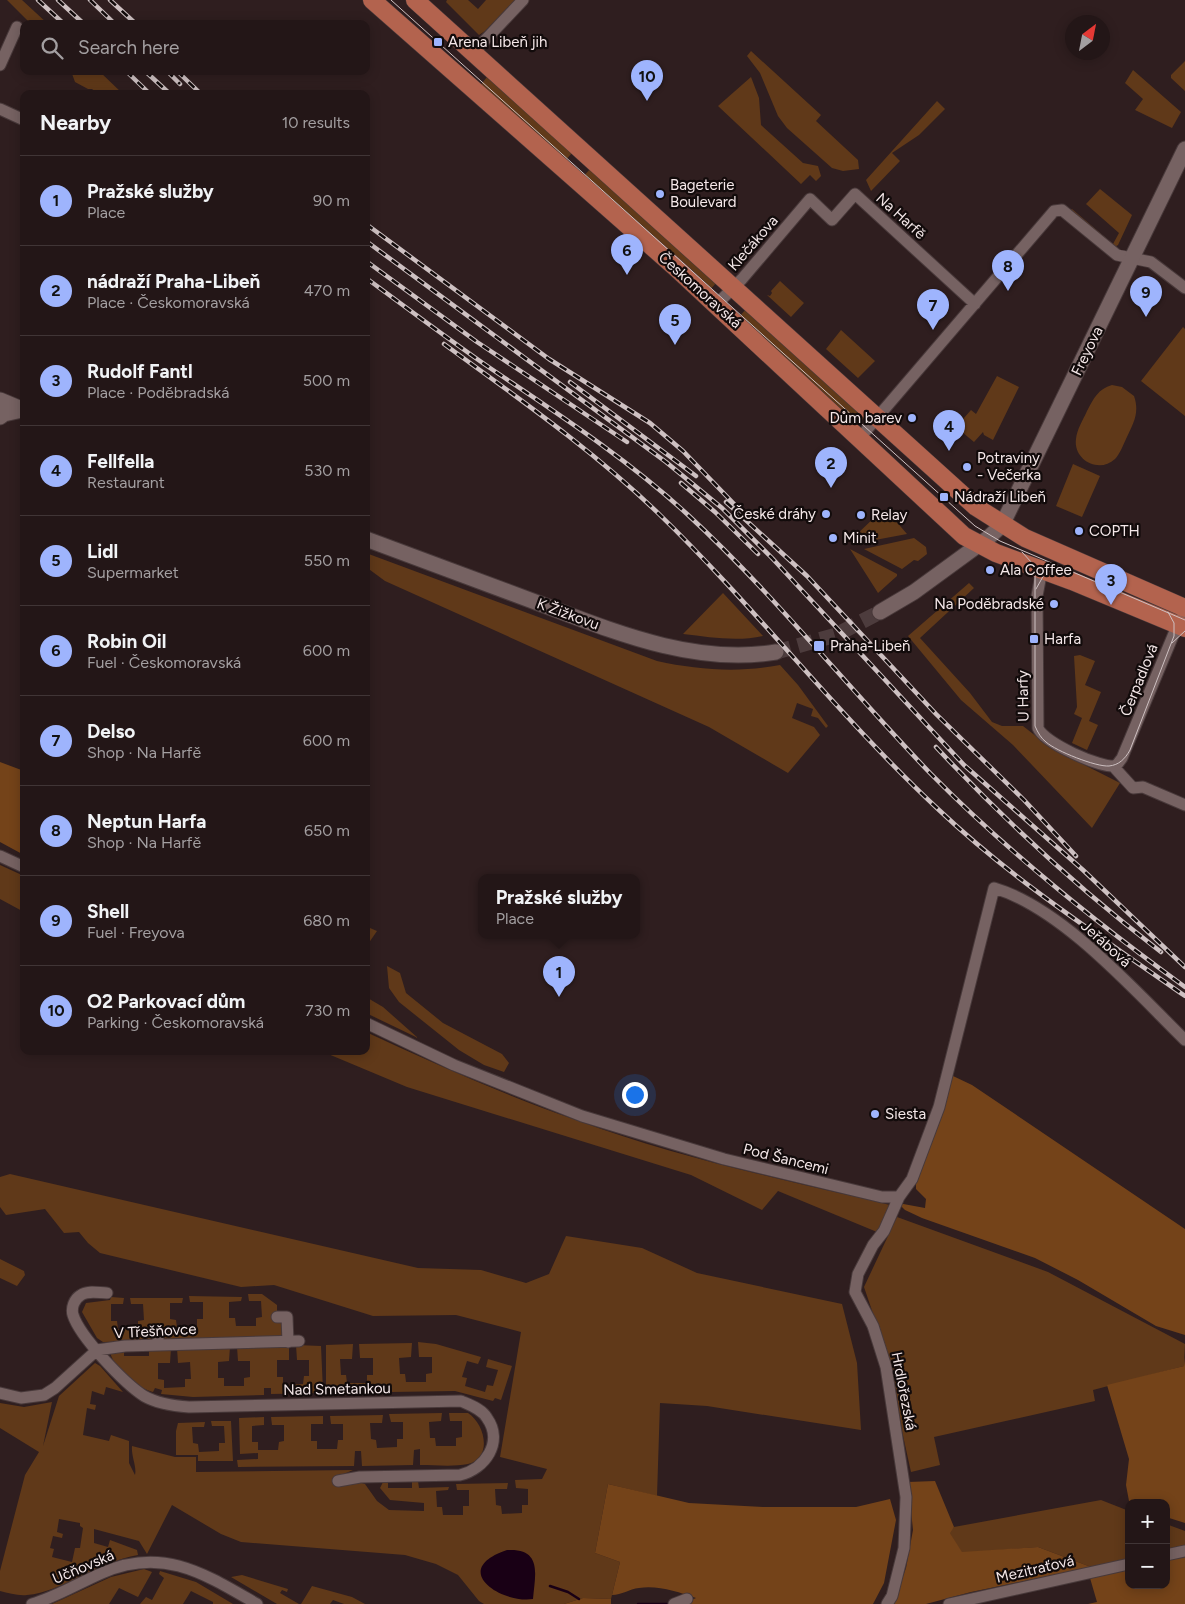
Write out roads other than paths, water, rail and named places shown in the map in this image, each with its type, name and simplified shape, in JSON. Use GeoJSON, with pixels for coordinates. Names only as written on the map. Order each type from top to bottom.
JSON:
{"type":"FeatureCollection","features":[{"type":"Feature","properties":{"kind":"main road","name":"Českomoravská"},"geometry":{"type":"LineString","coordinates":[[372,0],[716,305],[858,440],[964,536],[978,546],[1181,626]]}},
{"type":"Feature","properties":{"kind":"main road","name":"Českomoravská"},"geometry":{"type":"LineString","coordinates":[[415,0],[472,54],[976,508],[1002,525],[1082,564],[1185,608]]}},
{"type":"Feature","properties":{"kind":"main road","name":"Freyova"},"geometry":{"type":"LineString","coordinates":[[978,546],[1002,525],[1185,149]]}},
{"type":"Feature","properties":{"kind":"main road"},"geometry":{"type":"LineString","coordinates":[[0,400],[20,409]]}},
{"type":"Feature","properties":{"kind":"main road"},"geometry":{"type":"LineString","coordinates":[[0,417],[4,414],[20,411]]}},
{"type":"Feature","properties":{"kind":"main road","name":"K Žižkovu"},"geometry":{"type":"LineString","coordinates":[[370,540],[614,631],[673,649],[727,654],[776,652]]}},
{"type":"Feature","properties":{"kind":"main road"},"geometry":{"type":"LineString","coordinates":[[880,612],[914,592],[978,546]]}},
{"type":"Feature","properties":{"kind":"street"},"geometry":{"type":"LineString","coordinates":[[472,54],[523,0]]}},
{"type":"Feature","properties":{"kind":"street"},"geometry":{"type":"LineString","coordinates":[[0,65],[16,27]]}},
{"type":"Feature","properties":{"kind":"street"},"geometry":{"type":"LineString","coordinates":[[0,109],[20,118]]}},
{"type":"Feature","properties":{"kind":"street","name":"Na Harfě"},"geometry":{"type":"LineString","coordinates":[[810,199],[832,220],[856,194],[975,304]]}},
{"type":"Feature","properties":{"kind":"street","name":"Klečákova"},"geometry":{"type":"LineString","coordinates":[[716,305],[734,288],[810,199]]}},
{"type":"Feature","properties":{"kind":"street"},"geometry":{"type":"LineString","coordinates":[[858,440],[1054,211],[1062,210],[1117,255],[1151,262],[1185,288]]}},
{"type":"Feature","properties":{"kind":"street","name":"U Harfy"},"geometry":{"type":"LineString","coordinates":[[1042,570],[1038,596],[1038,728],[1041,735],[1050,742],[1104,765],[1116,765]]}},
{"type":"Feature","properties":{"kind":"street","name":"Čerpadlová"},"geometry":{"type":"LineString","coordinates":[[1116,765],[1181,626],[1185,608]]}},
{"type":"Feature","properties":{"kind":"street"},"geometry":{"type":"LineString","coordinates":[[1116,765],[1133,788],[1143,787],[1185,805]]}},
{"type":"Feature","properties":{"kind":"street"},"geometry":{"type":"LineString","coordinates":[[0,856],[20,864]]}},
{"type":"Feature","properties":{"kind":"street","name":"Jeřábová"},"geometry":{"type":"LineString","coordinates":[[899,1197],[912,1179],[939,1107],[994,888],[1015,894],[1078,936],[1185,1040]]}},
{"type":"Feature","properties":{"kind":"street","name":"Pod Šancemi"},"geometry":{"type":"LineString","coordinates":[[370,1025],[454,1064],[582,1116],[753,1166],[882,1197],[899,1197]]}},
{"type":"Feature","properties":{"kind":"street","name":"Hrdlořezská"},"geometry":{"type":"LineString","coordinates":[[887,1604],[892,1596],[904,1548],[906,1497],[886,1367],[873,1326],[855,1292],[858,1274],[873,1245],[884,1231],[899,1197]]}},
{"type":"Feature","properties":{"kind":"street","name":"Nad Smetankou"},"geometry":{"type":"LineString","coordinates":[[107,1293],[86,1292],[80,1295],[73,1305],[72,1314],[78,1326],[122,1380],[146,1397],[172,1406],[189,1407],[461,1401],[476,1408],[487,1418],[493,1433],[492,1448],[483,1464],[470,1472],[460,1475],[360,1477],[338,1481]]}},
{"type":"Feature","properties":{"kind":"street","name":"V Třešňovce"},"geometry":{"type":"LineString","coordinates":[[0,1393],[21,1398],[44,1395],[55,1388],[97,1350],[158,1344],[294,1342],[287,1317],[277,1317]]}},
{"type":"Feature","properties":{"kind":"street"},"geometry":{"type":"LineString","coordinates":[[158,1331],[158,1344]]}},
{"type":"Feature","properties":{"kind":"street"},"geometry":{"type":"LineString","coordinates":[[1170,1554],[1185,1551]]}},
{"type":"Feature","properties":{"kind":"street","name":"Učňovská"},"geometry":{"type":"LineString","coordinates":[[32,1604],[112,1568],[144,1561],[164,1562],[196,1571],[257,1604]]}},
{"type":"Feature","properties":{"kind":"street","name":"Mezitraťová"},"geometry":{"type":"LineString","coordinates":[[948,1604],[1125,1565]]}},
{"type":"Feature","properties":{"kind":"street"},"geometry":{"type":"LineString","coordinates":[[674,1604],[687,1599]]}},
{"type":"Feature","properties":{"kind":"waterway"},"geometry":{"type":"LineString","coordinates":[[550,1586],[568,1592],[579,1599]]}},
{"type":"Feature","properties":{"kind":"waterway"},"geometry":{"type":"LineString","coordinates":[[638,1604],[669,1604]]}},
{"type":"Feature","properties":{"kind":"tunnel"},"geometry":{"type":"LineString","coordinates":[[776,652],[836,635],[880,612]]}},
{"type":"Feature","properties":{"kind":"tram line"},"geometry":{"type":"LineString","coordinates":[[391,0],[975,526],[1000,541],[1185,620]]}},
{"type":"Feature","properties":{"kind":"tram line"},"geometry":{"type":"LineString","coordinates":[[1022,552],[1032,563],[1035,573],[1035,726],[1040,735],[1051,746],[1076,758],[1109,766],[1119,763],[1130,750],[1174,636],[1174,623],[1168,612]]}},
{"type":"Feature","properties":{"kind":"tram line"},"geometry":{"type":"LineString","coordinates":[[1036,589],[1045,573],[1063,567]]}},
{"type":"Feature","properties":{"kind":"tram line"},"geometry":{"type":"LineString","coordinates":[[1172,643],[1185,631]]}},
{"type":"Feature","properties":{"kind":"railway"},"geometry":{"type":"LineString","coordinates":[[38,0],[60,20]]}},
{"type":"Feature","properties":{"kind":"railway"},"geometry":{"type":"LineString","coordinates":[[58,0],[80,20]]}},
{"type":"Feature","properties":{"kind":"railway"},"geometry":{"type":"LineString","coordinates":[[90,0],[111,20]]}},
{"type":"Feature","properties":{"kind":"railway"},"geometry":{"type":"LineString","coordinates":[[110,0],[132,20]]}},
{"type":"Feature","properties":{"kind":"railway"},"geometry":{"type":"LineString","coordinates":[[130,75],[146,90]]}},
{"type":"Feature","properties":{"kind":"railway"},"geometry":{"type":"LineString","coordinates":[[149,75],[166,90]]}},
{"type":"Feature","properties":{"kind":"railway"},"geometry":{"type":"LineString","coordinates":[[171,75],[180,84]]}},
{"type":"Feature","properties":{"kind":"railway"},"geometry":{"type":"LineString","coordinates":[[181,75],[197,90]]}},
{"type":"Feature","properties":{"kind":"railway"},"geometry":{"type":"LineString","coordinates":[[370,227],[549,359],[650,423],[683,451],[735,505]]}},
{"type":"Feature","properties":{"kind":"railway"},"geometry":{"type":"LineString","coordinates":[[370,244],[666,462],[722,508],[772,558],[964,765],[1083,870],[1185,967]]}},
{"type":"Feature","properties":{"kind":"railway"},"geometry":{"type":"LineString","coordinates":[[370,264],[477,342],[627,442]]}},
{"type":"Feature","properties":{"kind":"railway"},"geometry":{"type":"LineString","coordinates":[[370,281],[474,357],[616,455],[664,494],[750,576],[930,773],[990,831],[1085,912],[1185,987]]}},
{"type":"Feature","properties":{"kind":"railway"},"geometry":{"type":"LineString","coordinates":[[444,344],[581,446],[659,514],[730,587],[867,738],[939,810],[968,836],[997,861],[1059,908],[1185,996]]}},
{"type":"Feature","properties":{"kind":"railway"},"geometry":{"type":"LineString","coordinates":[[570,382],[696,476]]}},
{"type":"Feature","properties":{"kind":"railway"},"geometry":{"type":"LineString","coordinates":[[681,483],[715,512],[758,554]]}},
{"type":"Feature","properties":{"kind":"railway"},"geometry":{"type":"LineString","coordinates":[[726,502],[807,576],[936,714],[1024,800],[1076,856]]}},
{"type":"Feature","properties":{"kind":"railway"},"geometry":{"type":"LineString","coordinates":[[936,747],[989,802],[1044,854],[1161,952]]}},
{"type":"Feature","properties":{"kind":"place","name":"Arena Libeň jih"},"geometry":{"type":"Point","coordinates":[438,42]}},
{"type":"Feature","properties":{"kind":"place","name":"O2 Parkovací dům"},"geometry":{"type":"Point","coordinates":[647,101]}},
{"type":"Feature","properties":{"kind":"place","name":"Bageterie Boulevard"},"geometry":{"type":"Point","coordinates":[660,194]}},
{"type":"Feature","properties":{"kind":"place","name":"Robin Oil"},"geometry":{"type":"Point","coordinates":[627,275]}},
{"type":"Feature","properties":{"kind":"place","name":"Neptun Harfa"},"geometry":{"type":"Point","coordinates":[1008,291]}},
{"type":"Feature","properties":{"kind":"place","name":"Shell"},"geometry":{"type":"Point","coordinates":[1146,317]}},
{"type":"Feature","properties":{"kind":"place","name":"Delso"},"geometry":{"type":"Point","coordinates":[933,330]}},
{"type":"Feature","properties":{"kind":"place","name":"Lidl"},"geometry":{"type":"Point","coordinates":[675,345]}},
{"type":"Feature","properties":{"kind":"place","name":"Dům barev"},"geometry":{"type":"Point","coordinates":[912,418]}},
{"type":"Feature","properties":{"kind":"place","name":"Fellfella"},"geometry":{"type":"Point","coordinates":[949,451]}},
{"type":"Feature","properties":{"kind":"place","name":"Potraviny - Večerka"},"geometry":{"type":"Point","coordinates":[967,467]}},
{"type":"Feature","properties":{"kind":"place","name":"nádraží Praha-Libeň"},"geometry":{"type":"Point","coordinates":[831,488]}},
{"type":"Feature","properties":{"kind":"place","name":"Nádraží Libeň"},"geometry":{"type":"Point","coordinates":[944,497]}},
{"type":"Feature","properties":{"kind":"place","name":"České dráhy"},"geometry":{"type":"Point","coordinates":[826,514]}},
{"type":"Feature","properties":{"kind":"place","name":"Relay"},"geometry":{"type":"Point","coordinates":[861,515]}},
{"type":"Feature","properties":{"kind":"place","name":"COPTH"},"geometry":{"type":"Point","coordinates":[1079,531]}},
{"type":"Feature","properties":{"kind":"place","name":"Minit"},"geometry":{"type":"Point","coordinates":[833,538]}},
{"type":"Feature","properties":{"kind":"place","name":"Ala Coffee"},"geometry":{"type":"Point","coordinates":[990,570]}},
{"type":"Feature","properties":{"kind":"place","name":"Na Poděbradské"},"geometry":{"type":"Point","coordinates":[1054,604]}},
{"type":"Feature","properties":{"kind":"place","name":"Rudolf Fantl"},"geometry":{"type":"Point","coordinates":[1111,605]}},
{"type":"Feature","properties":{"kind":"place","name":"Harfa"},"geometry":{"type":"Point","coordinates":[1034,639]}},
{"type":"Feature","properties":{"kind":"place","name":"Praha-Libeň"},"geometry":{"type":"Point","coordinates":[819,646]}},
{"type":"Feature","properties":{"kind":"place","name":"Pražské služby"},"geometry":{"type":"Point","coordinates":[559,997]}},
{"type":"Feature","properties":{"kind":"place","name":"Siesta"},"geometry":{"type":"Point","coordinates":[875,1114]}}]}
